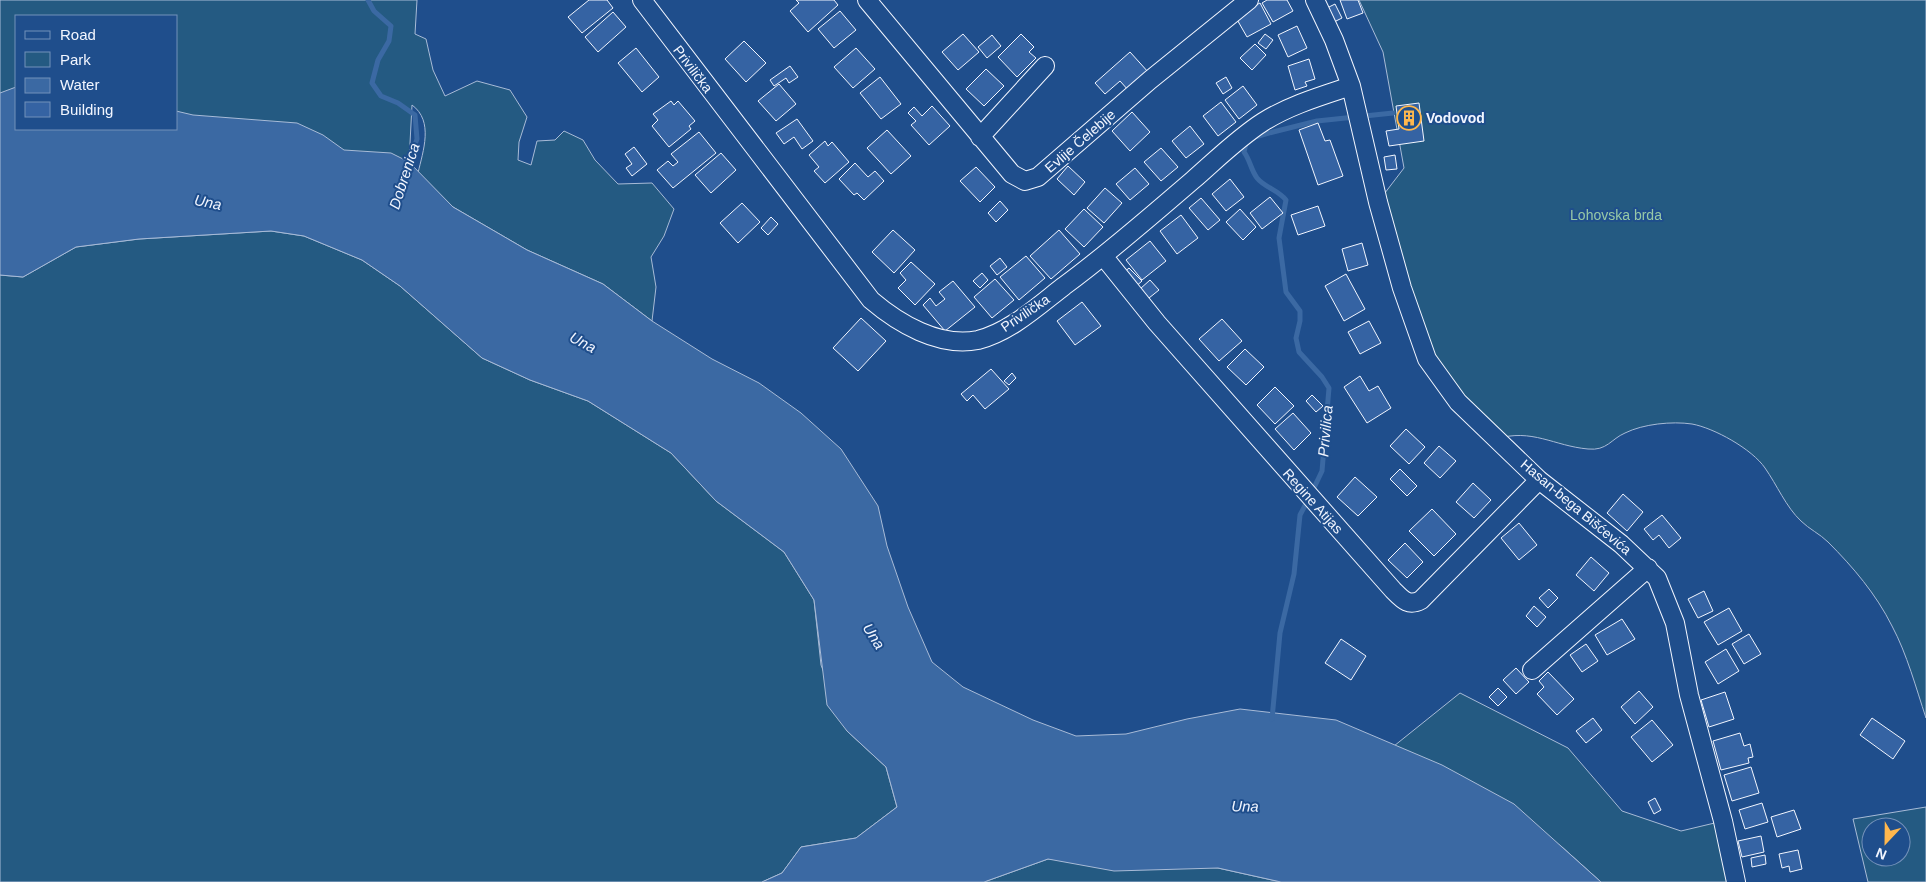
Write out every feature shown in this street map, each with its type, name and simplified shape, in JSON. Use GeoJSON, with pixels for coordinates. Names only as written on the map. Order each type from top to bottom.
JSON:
{"type":"FeatureCollection","features":[{"type":"Feature","properties":{"kind":"street","name":"Privilička"},"geometry":{"type":"LineString","coordinates":[[642,0],[856,283],[871,300],[904,324],[941,338],[963,342],[992,335],[1016,322],[1104,257],[1233,145],[1262,123],[1303,103],[1351,86]]}},
{"type":"Feature","properties":{"kind":"street","name":"Evlije Čelebije"},"geometry":{"type":"LineString","coordinates":[[867,0],[1012,174],[1025,181],[1038,177],[1150,80],[1249,0]]}},
{"type":"Feature","properties":{"kind":"street"},"geometry":{"type":"LineString","coordinates":[[1315,0],[1334,40],[1351,86]]}},
{"type":"Feature","properties":{"kind":"street"},"geometry":{"type":"LineString","coordinates":[[980,137],[1046,66]]}},
{"type":"Feature","properties":{"kind":"street","name":"Hasan-bega Bišćevića"},"geometry":{"type":"LineString","coordinates":[[1351,86],[1378,202],[1402,288],[1427,359],[1458,402],[1539,480],[1622,544],[1657,578],[1675,623],[1689,695],[1723,822],[1736,882]]}},
{"type":"Feature","properties":{"kind":"street","name":"Regine Atijas"},"geometry":{"type":"LineString","coordinates":[[1104,257],[1163,331],[1393,590],[1408,603],[1421,600],[1539,480]]}},
{"type":"Feature","properties":{"kind":"street"},"geometry":{"type":"LineString","coordinates":[[1532,670],[1648,568]]}},
{"type":"Feature","properties":{"kind":"green space"},"geometry":{"type":"Polygon","coordinates":[[[0,0],[417,0],[415,34],[426,39],[433,70],[445,96],[477,81],[510,90],[527,117],[519,142],[518,160],[531,165],[537,141],[555,140],[564,131],[583,140],[595,160],[618,184],[652,183],[674,209],[664,236],[651,257],[656,287],[652,321],[603,284],[527,250],[453,207],[418,173],[424,146],[425,128],[423,119],[412,105],[409,162],[115,130],[178,130],[178,15],[15,15],[15,121],[0,119],[0,0]]]}},
{"type":"Feature","properties":{"kind":"green space","name":"Lohovska brda"},"geometry":{"type":"Polygon","coordinates":[[[1359,0],[1926,0],[1926,718],[1902,648],[1879,603],[1837,551],[1796,515],[1759,461],[1732,440],[1701,426],[1676,423],[1649,425],[1632,430],[1620,435],[1600,448],[1594,449],[1532,437],[1509,436],[1496,439],[1442,381],[1378,202],[1404,168],[1383,52],[1359,0]]]}},
{"type":"Feature","properties":{"kind":"green space"},"geometry":{"type":"Polygon","coordinates":[[[271,231],[304,236],[362,260],[400,286],[482,358],[530,380],[588,401],[671,453],[716,501],[784,552],[814,600],[821,665],[847,731],[886,767],[897,807],[856,838],[801,847],[782,873],[762,882],[0,882],[0,275],[23,277],[76,247],[139,239],[271,231]]]}},
{"type":"Feature","properties":{"kind":"green space"},"geometry":{"type":"Polygon","coordinates":[[[1460,693],[1568,748],[1622,811],[1681,831],[1723,821],[1736,882],[1601,882],[1561,846],[1394,746],[1460,693]]]}},
{"type":"Feature","properties":{"kind":"green space"},"geometry":{"type":"Polygon","coordinates":[[[1926,807],[1926,882],[1868,882],[1864,867],[1911,867],[1911,817],[1865,817],[1926,807]]]}},
{"type":"Feature","properties":{"kind":"green space"},"geometry":{"type":"Polygon","coordinates":[[[1861,818],[1861,853],[1853,819],[1861,818]]]}},
{"type":"Feature","properties":{"kind":"green space"},"geometry":{"type":"Polygon","coordinates":[[[1048,859],[1218,868],[1281,882],[984,882],[1048,859]]]}},
{"type":"Feature","properties":{"kind":"water","name":"Una"},"geometry":{"type":"Polygon","coordinates":[[[15,87],[15,130],[178,130],[178,111],[193,115],[297,123],[323,135],[344,150],[391,153],[409,162],[453,207],[527,250],[603,284],[652,321],[712,359],[759,383],[801,413],[841,449],[878,506],[887,546],[908,607],[932,662],[963,687],[1033,720],[1076,736],[1126,734],[1187,719],[1240,709],[1336,720],[1442,765],[1514,804],[1601,882],[1281,882],[1218,868],[1114,871],[1048,859],[984,882],[762,882],[782,873],[801,847],[856,838],[897,807],[886,767],[847,731],[827,705],[814,600],[784,552],[716,501],[671,453],[588,401],[530,380],[482,358],[400,286],[362,260],[304,236],[271,231],[139,239],[76,247],[23,277],[0,275],[0,93],[15,87]]]}},
{"type":"Feature","properties":{"kind":"building"},"geometry":{"type":"Polygon","coordinates":[[[589,0],[607,0],[613,8],[582,33],[568,17],[589,0]]]}},
{"type":"Feature","properties":{"kind":"building"},"geometry":{"type":"Polygon","coordinates":[[[796,0],[834,0],[838,5],[808,32],[790,11],[799,3],[796,0]]]}},
{"type":"Feature","properties":{"kind":"building"},"geometry":{"type":"Polygon","coordinates":[[[1267,0],[1287,0],[1293,11],[1273,22],[1262,3],[1267,0]]]}},
{"type":"Feature","properties":{"kind":"building"},"geometry":{"type":"Polygon","coordinates":[[[1340,0],[1358,0],[1363,13],[1347,19],[1340,0]]]}},
{"type":"Feature","properties":{"kind":"building"},"geometry":{"type":"Polygon","coordinates":[[[1260,3],[1271,24],[1247,37],[1235,16],[1260,3]]]}},
{"type":"Feature","properties":{"kind":"building"},"geometry":{"type":"Polygon","coordinates":[[[1335,4],[1342,18],[1332,23],[1325,9],[1335,4]]]}},
{"type":"Feature","properties":{"kind":"building"},"geometry":{"type":"Polygon","coordinates":[[[840,11],[856,30],[834,48],[818,29],[840,11]]]}},
{"type":"Feature","properties":{"kind":"building"},"geometry":{"type":"Polygon","coordinates":[[[613,12],[626,27],[598,52],[585,37],[613,12]]]}},
{"type":"Feature","properties":{"kind":"building"},"geometry":{"type":"Polygon","coordinates":[[[1297,26],[1307,48],[1288,57],[1278,35],[1297,26]]]}},
{"type":"Feature","properties":{"kind":"building"},"geometry":{"type":"Polygon","coordinates":[[[963,34],[979,52],[958,70],[942,52],[963,34]]]}},
{"type":"Feature","properties":{"kind":"building"},"geometry":{"type":"Polygon","coordinates":[[[1021,34],[1034,47],[1029,52],[1036,58],[1017,77],[998,57],[1021,34]]]}},
{"type":"Feature","properties":{"kind":"building"},"geometry":{"type":"Polygon","coordinates":[[[1265,34],[1273,40],[1266,49],[1258,43],[1265,34]]]}},
{"type":"Feature","properties":{"kind":"building"},"geometry":{"type":"Polygon","coordinates":[[[992,35],[1001,46],[987,58],[978,47],[992,35]]]}},
{"type":"Feature","properties":{"kind":"building"},"geometry":{"type":"Polygon","coordinates":[[[744,41],[766,63],[746,82],[725,59],[744,41]]]}},
{"type":"Feature","properties":{"kind":"building"},"geometry":{"type":"Polygon","coordinates":[[[1255,44],[1266,55],[1252,70],[1240,58],[1255,44]]]}},
{"type":"Feature","properties":{"kind":"building"},"geometry":{"type":"Polygon","coordinates":[[[636,48],[659,77],[642,92],[618,63],[636,48]]]}},
{"type":"Feature","properties":{"kind":"building"},"geometry":{"type":"Polygon","coordinates":[[[856,48],[875,69],[853,88],[834,67],[856,48]]]}},
{"type":"Feature","properties":{"kind":"building"},"geometry":{"type":"Polygon","coordinates":[[[1130,52],[1149,73],[1129,91],[1120,81],[1105,94],[1095,83],[1130,52]]]}},
{"type":"Feature","properties":{"kind":"building"},"geometry":{"type":"Polygon","coordinates":[[[1309,59],[1315,79],[1305,82],[1307,86],[1295,90],[1288,66],[1309,59]]]}},
{"type":"Feature","properties":{"kind":"building"},"geometry":{"type":"Polygon","coordinates":[[[790,66],[798,77],[789,83],[786,78],[774,86],[770,80],[790,66]]]}},
{"type":"Feature","properties":{"kind":"building"},"geometry":{"type":"Polygon","coordinates":[[[986,69],[1004,86],[984,106],[966,89],[986,69]]]}},
{"type":"Feature","properties":{"kind":"building"},"geometry":{"type":"Polygon","coordinates":[[[880,77],[901,104],[881,119],[860,93],[880,77]]]}},
{"type":"Feature","properties":{"kind":"building"},"geometry":{"type":"Polygon","coordinates":[[[1226,77],[1232,88],[1223,94],[1216,83],[1226,77]]]}},
{"type":"Feature","properties":{"kind":"building"},"geometry":{"type":"Polygon","coordinates":[[[779,84],[796,104],[776,121],[758,101],[779,84]]]}},
{"type":"Feature","properties":{"kind":"building"},"geometry":{"type":"Polygon","coordinates":[[[1243,86],[1257,105],[1239,119],[1225,100],[1243,86]]]}},
{"type":"Feature","properties":{"kind":"building"},"geometry":{"type":"Polygon","coordinates":[[[671,101],[674,105],[678,101],[695,121],[689,126],[691,129],[669,147],[652,126],[658,120],[653,114],[671,101]]]}},
{"type":"Feature","properties":{"kind":"building"},"geometry":{"type":"Polygon","coordinates":[[[1221,102],[1236,122],[1218,136],[1203,116],[1221,102]]]}},
{"type":"Feature","properties":{"kind":"building","name":"Vodovod"},"geometry":{"type":"Polygon","coordinates":[[[1419,103],[1424,141],[1389,146],[1386,131],[1399,129],[1396,106],[1419,103]]]}},
{"type":"Feature","properties":{"kind":"building"},"geometry":{"type":"Polygon","coordinates":[[[932,106],[950,126],[929,145],[911,125],[916,121],[908,113],[914,107],[922,116],[932,106]]]}},
{"type":"Feature","properties":{"kind":"building"},"geometry":{"type":"Polygon","coordinates":[[[1132,112],[1150,132],[1130,151],[1112,131],[1132,112]]]}},
{"type":"Feature","properties":{"kind":"building"},"geometry":{"type":"Polygon","coordinates":[[[797,119],[813,141],[802,149],[794,137],[784,144],[776,133],[797,119]]]}},
{"type":"Feature","properties":{"kind":"building"},"geometry":{"type":"Polygon","coordinates":[[[1318,123],[1325,141],[1330,140],[1343,176],[1318,185],[1299,130],[1318,123]]]}},
{"type":"Feature","properties":{"kind":"building"},"geometry":{"type":"Polygon","coordinates":[[[1190,126],[1204,144],[1186,158],[1172,141],[1190,126]]]}},
{"type":"Feature","properties":{"kind":"building"},"geometry":{"type":"Polygon","coordinates":[[[887,130],[911,156],[891,174],[867,148],[887,130]]]}},
{"type":"Feature","properties":{"kind":"building"},"geometry":{"type":"Polygon","coordinates":[[[699,132],[716,153],[673,188],[657,170],[668,161],[673,166],[678,162],[671,154],[699,132]]]}},
{"type":"Feature","properties":{"kind":"building"},"geometry":{"type":"Polygon","coordinates":[[[825,141],[828,146],[832,142],[849,162],[825,183],[814,171],[819,167],[809,155],[825,141]]]}},
{"type":"Feature","properties":{"kind":"building"},"geometry":{"type":"Polygon","coordinates":[[[634,147],[647,164],[632,176],[626,168],[632,164],[625,154],[634,147]]]}},
{"type":"Feature","properties":{"kind":"building"},"geometry":{"type":"Polygon","coordinates":[[[1161,148],[1178,167],[1161,181],[1144,162],[1161,148]]]}},
{"type":"Feature","properties":{"kind":"building"},"geometry":{"type":"Polygon","coordinates":[[[721,153],[736,170],[711,193],[695,175],[721,153]]]}},
{"type":"Feature","properties":{"kind":"building"},"geometry":{"type":"Polygon","coordinates":[[[1395,155],[1397,169],[1386,170],[1384,157],[1395,155]]]}},
{"type":"Feature","properties":{"kind":"building"},"geometry":{"type":"Polygon","coordinates":[[[855,163],[868,177],[875,171],[884,181],[864,200],[857,193],[854,195],[839,179],[855,163]]]}},
{"type":"Feature","properties":{"kind":"building"},"geometry":{"type":"Polygon","coordinates":[[[1068,166],[1085,182],[1074,195],[1057,179],[1068,166]]]}},
{"type":"Feature","properties":{"kind":"building"},"geometry":{"type":"Polygon","coordinates":[[[976,167],[995,187],[980,202],[960,181],[976,167]]]}},
{"type":"Feature","properties":{"kind":"building"},"geometry":{"type":"Polygon","coordinates":[[[1135,168],[1149,184],[1130,200],[1116,184],[1135,168]]]}},
{"type":"Feature","properties":{"kind":"building"},"geometry":{"type":"Polygon","coordinates":[[[1230,179],[1244,197],[1226,211],[1212,194],[1230,179]]]}},
{"type":"Feature","properties":{"kind":"building"},"geometry":{"type":"Polygon","coordinates":[[[1105,188],[1122,203],[1104,223],[1087,208],[1105,188]]]}},
{"type":"Feature","properties":{"kind":"building"},"geometry":{"type":"Polygon","coordinates":[[[1270,197],[1283,213],[1262,229],[1250,213],[1270,197]]]}},
{"type":"Feature","properties":{"kind":"building"},"geometry":{"type":"Polygon","coordinates":[[[1201,198],[1220,220],[1208,230],[1189,208],[1201,198]]]}},
{"type":"Feature","properties":{"kind":"building"},"geometry":{"type":"Polygon","coordinates":[[[1000,201],[1008,210],[996,222],[988,213],[1000,201]]]}},
{"type":"Feature","properties":{"kind":"building"},"geometry":{"type":"Polygon","coordinates":[[[742,203],[760,222],[738,243],[720,223],[742,203]]]}},
{"type":"Feature","properties":{"kind":"building"},"geometry":{"type":"Polygon","coordinates":[[[1318,206],[1325,226],[1298,235],[1291,215],[1318,206]]]}},
{"type":"Feature","properties":{"kind":"building"},"geometry":{"type":"Polygon","coordinates":[[[1084,209],[1103,227],[1084,247],[1065,229],[1084,209]]]}},
{"type":"Feature","properties":{"kind":"building"},"geometry":{"type":"Polygon","coordinates":[[[1240,209],[1256,227],[1243,240],[1226,222],[1240,209]]]}},
{"type":"Feature","properties":{"kind":"building"},"geometry":{"type":"Polygon","coordinates":[[[1181,215],[1198,238],[1177,254],[1160,231],[1181,215]]]}},
{"type":"Feature","properties":{"kind":"building"},"geometry":{"type":"Polygon","coordinates":[[[771,217],[778,224],[768,235],[761,228],[771,217]]]}},
{"type":"Feature","properties":{"kind":"building"},"geometry":{"type":"Polygon","coordinates":[[[893,230],[915,250],[894,273],[872,252],[893,230]]]}},
{"type":"Feature","properties":{"kind":"building"},"geometry":{"type":"Polygon","coordinates":[[[1059,230],[1080,254],[1051,279],[1030,256],[1059,230]]]}},
{"type":"Feature","properties":{"kind":"building"},"geometry":{"type":"Polygon","coordinates":[[[1150,241],[1166,261],[1142,280],[1126,260],[1150,241]]]}},
{"type":"Feature","properties":{"kind":"building"},"geometry":{"type":"Polygon","coordinates":[[[1362,243],[1368,265],[1348,271],[1342,249],[1362,243]]]}},
{"type":"Feature","properties":{"kind":"building"},"geometry":{"type":"Polygon","coordinates":[[[1026,256],[1045,278],[1019,300],[1000,277],[1026,256]]]}},
{"type":"Feature","properties":{"kind":"building"},"geometry":{"type":"Polygon","coordinates":[[[1000,258],[1007,267],[997,275],[990,266],[1000,258]]]}},
{"type":"Feature","properties":{"kind":"building"},"geometry":{"type":"Polygon","coordinates":[[[911,262],[935,284],[915,305],[898,288],[906,280],[900,273],[911,262]]]}},
{"type":"Feature","properties":{"kind":"building"},"geometry":{"type":"Polygon","coordinates":[[[1129,268],[1142,281],[1134,288],[1122,274],[1129,268]]]}},
{"type":"Feature","properties":{"kind":"building"},"geometry":{"type":"Polygon","coordinates":[[[982,273],[988,280],[980,288],[973,281],[982,273]]]}},
{"type":"Feature","properties":{"kind":"building"},"geometry":{"type":"Polygon","coordinates":[[[1346,274],[1365,309],[1344,321],[1325,286],[1346,274]]]}},
{"type":"Feature","properties":{"kind":"building"},"geometry":{"type":"Polygon","coordinates":[[[995,279],[1014,300],[992,318],[974,297],[995,279]]]}},
{"type":"Feature","properties":{"kind":"building"},"geometry":{"type":"Polygon","coordinates":[[[1150,280],[1159,290],[1149,298],[1140,289],[1150,280]]]}},
{"type":"Feature","properties":{"kind":"building"},"geometry":{"type":"Polygon","coordinates":[[[953,281],[975,307],[945,331],[923,305],[930,298],[936,306],[945,299],[939,292],[953,281]]]}},
{"type":"Feature","properties":{"kind":"building"},"geometry":{"type":"Polygon","coordinates":[[[1082,302],[1101,326],[1075,345],[1057,321],[1082,302]]]}},
{"type":"Feature","properties":{"kind":"building"},"geometry":{"type":"Polygon","coordinates":[[[861,318],[886,341],[858,371],[833,348],[861,318]]]}},
{"type":"Feature","properties":{"kind":"building"},"geometry":{"type":"Polygon","coordinates":[[[1222,319],[1242,341],[1219,361],[1199,339],[1222,319]]]}},
{"type":"Feature","properties":{"kind":"building"},"geometry":{"type":"Polygon","coordinates":[[[1369,321],[1381,343],[1360,354],[1348,332],[1369,321]]]}},
{"type":"Feature","properties":{"kind":"building"},"geometry":{"type":"Polygon","coordinates":[[[1245,349],[1264,367],[1246,385],[1227,367],[1245,349]]]}},
{"type":"Feature","properties":{"kind":"building"},"geometry":{"type":"Polygon","coordinates":[[[991,369],[1009,389],[985,409],[973,395],[967,401],[961,394],[991,369]]]}},
{"type":"Feature","properties":{"kind":"building"},"geometry":{"type":"Polygon","coordinates":[[[1012,373],[1016,378],[1009,385],[1004,381],[1012,373]]]}},
{"type":"Feature","properties":{"kind":"building"},"geometry":{"type":"Polygon","coordinates":[[[1360,376],[1369,391],[1378,386],[1391,408],[1367,423],[1344,387],[1360,376]]]}},
{"type":"Feature","properties":{"kind":"building"},"geometry":{"type":"Polygon","coordinates":[[[1275,387],[1294,406],[1275,424],[1257,405],[1275,387]]]}},
{"type":"Feature","properties":{"kind":"building"},"geometry":{"type":"Polygon","coordinates":[[[1312,395],[1323,406],[1316,412],[1306,401],[1312,395]]]}},
{"type":"Feature","properties":{"kind":"building"},"geometry":{"type":"Polygon","coordinates":[[[1293,413],[1311,433],[1294,450],[1275,429],[1293,413]]]}},
{"type":"Feature","properties":{"kind":"building"},"geometry":{"type":"Polygon","coordinates":[[[1406,429],[1425,447],[1409,464],[1390,446],[1406,429]]]}},
{"type":"Feature","properties":{"kind":"building"},"geometry":{"type":"Polygon","coordinates":[[[1439,446],[1456,461],[1440,478],[1424,463],[1439,446]]]}},
{"type":"Feature","properties":{"kind":"building"},"geometry":{"type":"Polygon","coordinates":[[[1400,469],[1417,486],[1407,496],[1390,479],[1400,469]]]}},
{"type":"Feature","properties":{"kind":"building"},"geometry":{"type":"Polygon","coordinates":[[[1355,477],[1377,497],[1358,516],[1337,497],[1355,477]]]}},
{"type":"Feature","properties":{"kind":"building"},"geometry":{"type":"Polygon","coordinates":[[[1473,483],[1491,500],[1474,518],[1456,502],[1473,483]]]}},
{"type":"Feature","properties":{"kind":"building"},"geometry":{"type":"Polygon","coordinates":[[[1623,494],[1643,512],[1627,531],[1607,513],[1623,494]]]}},
{"type":"Feature","properties":{"kind":"building"},"geometry":{"type":"Polygon","coordinates":[[[1432,509],[1456,534],[1434,556],[1409,531],[1432,509]]]}},
{"type":"Feature","properties":{"kind":"building"},"geometry":{"type":"Polygon","coordinates":[[[1662,515],[1681,538],[1669,548],[1659,535],[1653,540],[1644,529],[1662,515]]]}},
{"type":"Feature","properties":{"kind":"building"},"geometry":{"type":"Polygon","coordinates":[[[1519,523],[1537,545],[1519,560],[1501,538],[1519,523]]]}},
{"type":"Feature","properties":{"kind":"building"},"geometry":{"type":"Polygon","coordinates":[[[1405,543],[1423,562],[1407,578],[1388,560],[1405,543]]]}},
{"type":"Feature","properties":{"kind":"building"},"geometry":{"type":"Polygon","coordinates":[[[1591,557],[1609,573],[1594,591],[1576,575],[1591,557]]]}},
{"type":"Feature","properties":{"kind":"building"},"geometry":{"type":"Polygon","coordinates":[[[1549,589],[1558,598],[1548,608],[1539,598],[1549,589]]]}},
{"type":"Feature","properties":{"kind":"building"},"geometry":{"type":"Polygon","coordinates":[[[1704,591],[1713,611],[1698,618],[1688,599],[1704,591]]]}},
{"type":"Feature","properties":{"kind":"building"},"geometry":{"type":"Polygon","coordinates":[[[1534,606],[1546,617],[1537,627],[1526,616],[1534,606]]]}},
{"type":"Feature","properties":{"kind":"building"},"geometry":{"type":"Polygon","coordinates":[[[1729,608],[1742,631],[1718,645],[1704,622],[1729,608]]]}},
{"type":"Feature","properties":{"kind":"building"},"geometry":{"type":"Polygon","coordinates":[[[1622,619],[1635,639],[1607,655],[1595,635],[1622,619]]]}},
{"type":"Feature","properties":{"kind":"building"},"geometry":{"type":"Polygon","coordinates":[[[1749,634],[1761,654],[1744,664],[1732,644],[1749,634]]]}},
{"type":"Feature","properties":{"kind":"building"},"geometry":{"type":"Polygon","coordinates":[[[1341,639],[1366,656],[1351,680],[1325,663],[1341,639]]]}},
{"type":"Feature","properties":{"kind":"building"},"geometry":{"type":"Polygon","coordinates":[[[1586,644],[1598,661],[1582,672],[1570,655],[1586,644]]]}},
{"type":"Feature","properties":{"kind":"building"},"geometry":{"type":"Polygon","coordinates":[[[1726,649],[1739,671],[1718,684],[1705,662],[1726,649]]]}},
{"type":"Feature","properties":{"kind":"building"},"geometry":{"type":"Polygon","coordinates":[[[1516,668],[1529,682],[1516,694],[1503,680],[1516,668]]]}},
{"type":"Feature","properties":{"kind":"building"},"geometry":{"type":"Polygon","coordinates":[[[1548,672],[1574,699],[1557,715],[1537,694],[1544,687],[1539,681],[1548,672]]]}},
{"type":"Feature","properties":{"kind":"building"},"geometry":{"type":"Polygon","coordinates":[[[1498,688],[1507,697],[1498,706],[1489,697],[1498,688]]]}},
{"type":"Feature","properties":{"kind":"building"},"geometry":{"type":"Polygon","coordinates":[[[1639,691],[1653,707],[1635,724],[1621,707],[1639,691]]]}},
{"type":"Feature","properties":{"kind":"building"},"geometry":{"type":"Polygon","coordinates":[[[1725,692],[1734,719],[1709,727],[1701,700],[1725,692]]]}},
{"type":"Feature","properties":{"kind":"building"},"geometry":{"type":"Polygon","coordinates":[[[1593,718],[1602,730],[1586,743],[1576,731],[1593,718]]]}},
{"type":"Feature","properties":{"kind":"building"},"geometry":{"type":"Polygon","coordinates":[[[1872,718],[1905,741],[1893,759],[1860,735],[1872,718]]]}},
{"type":"Feature","properties":{"kind":"building"},"geometry":{"type":"Polygon","coordinates":[[[1652,720],[1673,745],[1652,762],[1631,737],[1652,720]]]}},
{"type":"Feature","properties":{"kind":"building"},"geometry":{"type":"Polygon","coordinates":[[[1740,733],[1744,746],[1750,744],[1753,757],[1748,758],[1749,763],[1721,770],[1713,741],[1740,733]]]}},
{"type":"Feature","properties":{"kind":"building"},"geometry":{"type":"Polygon","coordinates":[[[1751,767],[1759,793],[1732,801],[1724,775],[1751,767]]]}},
{"type":"Feature","properties":{"kind":"building"},"geometry":{"type":"Polygon","coordinates":[[[1655,798],[1661,810],[1654,814],[1648,802],[1655,798]]]}},
{"type":"Feature","properties":{"kind":"building"},"geometry":{"type":"Polygon","coordinates":[[[1762,803],[1768,822],[1745,829],[1739,810],[1762,803]]]}},
{"type":"Feature","properties":{"kind":"building"},"geometry":{"type":"Polygon","coordinates":[[[1794,810],[1801,829],[1777,837],[1771,817],[1794,810]]]}},
{"type":"Feature","properties":{"kind":"building"},"geometry":{"type":"Polygon","coordinates":[[[1761,836],[1764,852],[1742,857],[1738,841],[1761,836]]]}},
{"type":"Feature","properties":{"kind":"building"},"geometry":{"type":"Polygon","coordinates":[[[1798,850],[1802,869],[1790,872],[1789,866],[1782,868],[1779,854],[1798,850]]]}},
{"type":"Feature","properties":{"kind":"building"},"geometry":{"type":"Polygon","coordinates":[[[1765,855],[1766,864],[1752,867],[1751,858],[1765,855]]]}},
{"type":"Feature","properties":{"kind":"waterway","name":"Dobrenica"},"geometry":{"type":"LineString","coordinates":[[368,0],[374,11],[391,26],[389,41],[378,60],[372,83],[381,96],[398,103],[415,115],[417,139],[407,167]]}},
{"type":"Feature","properties":{"kind":"waterway","name":"Privilica"},"geometry":{"type":"LineString","coordinates":[[1312,492],[1322,471],[1329,388],[1322,377],[1299,352],[1296,338],[1300,311],[1286,292],[1279,238],[1286,200],[1257,178],[1244,152],[1246,144],[1255,137],[1273,132],[1317,121],[1393,113]]}},
{"type":"Feature","properties":{"kind":"waterway","name":"Privilica"},"geometry":{"type":"LineString","coordinates":[[1272,719],[1280,633],[1294,574],[1300,515],[1308,500]]}},
{"type":"Feature","properties":{"kind":"place","name":"Vodovod"},"geometry":{"type":"Point","coordinates":[1409,118]}}]}
